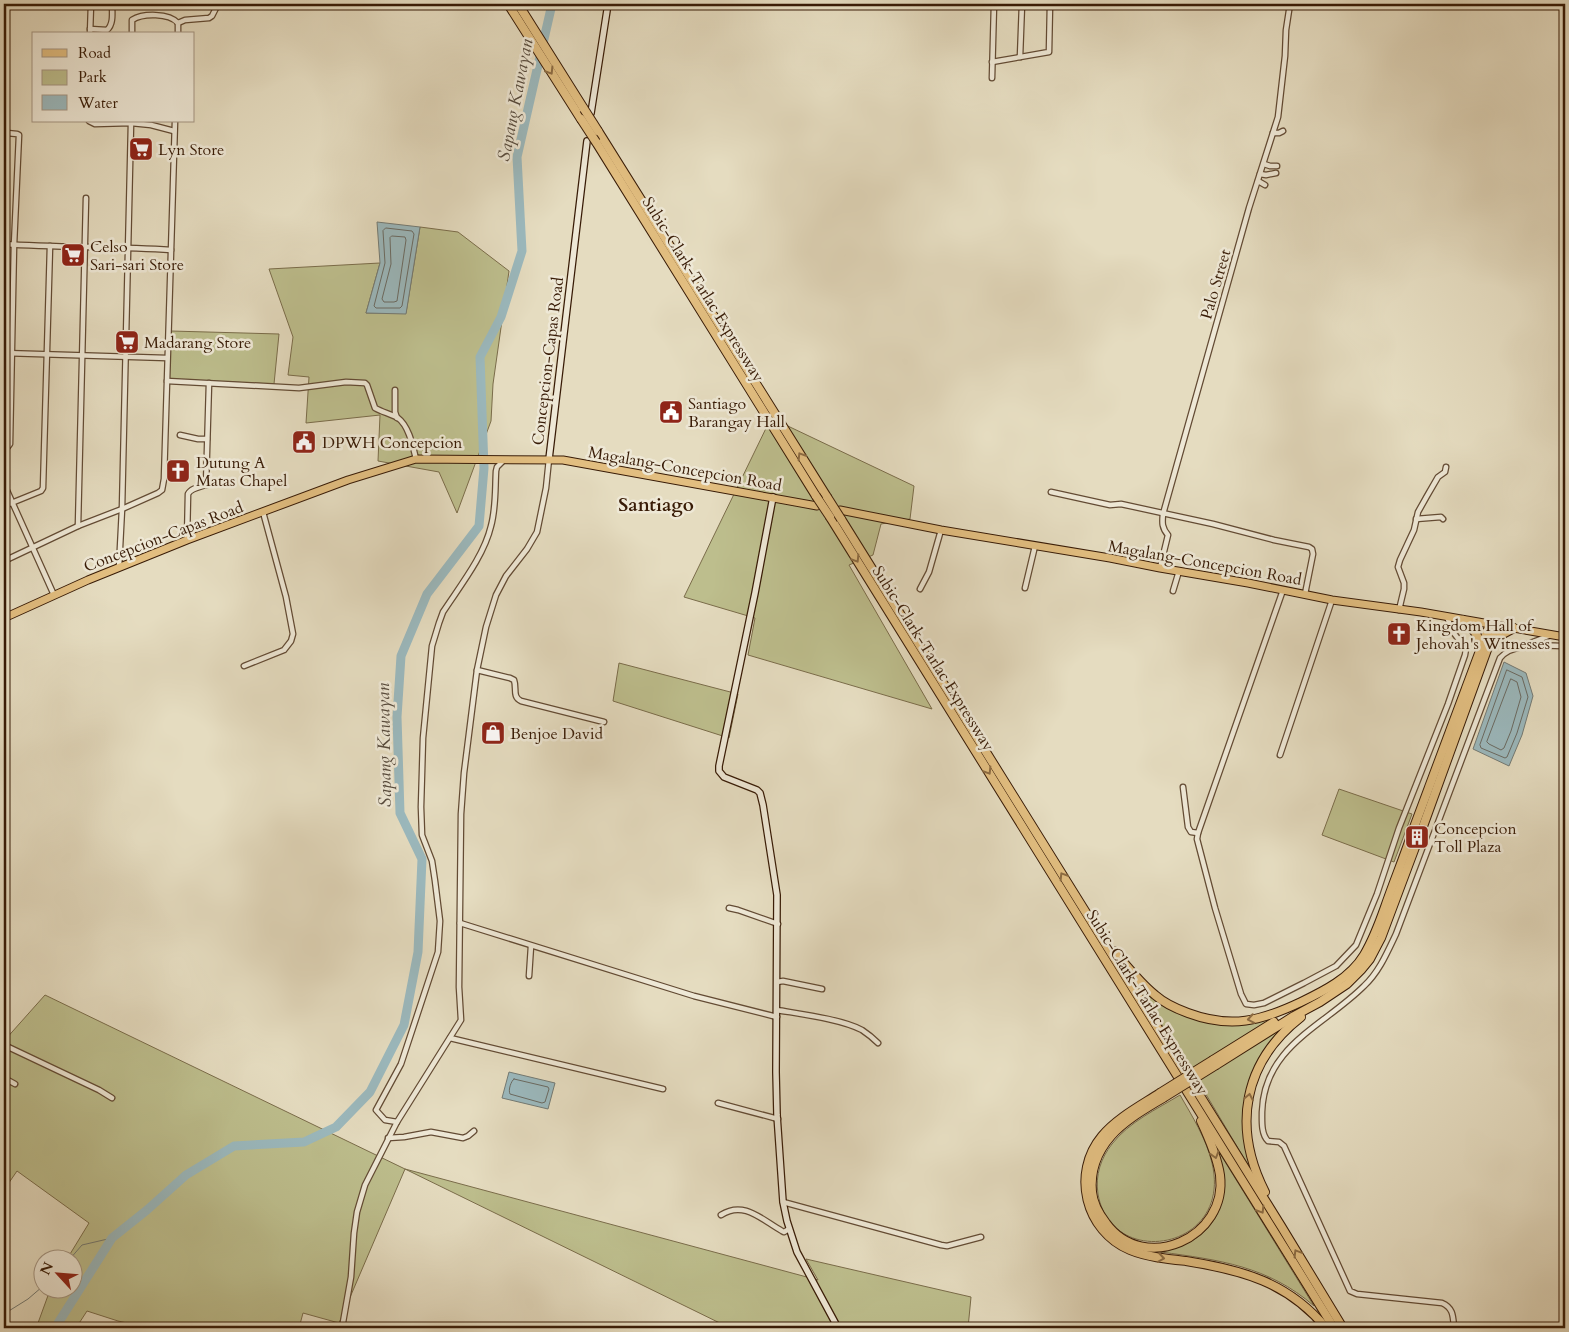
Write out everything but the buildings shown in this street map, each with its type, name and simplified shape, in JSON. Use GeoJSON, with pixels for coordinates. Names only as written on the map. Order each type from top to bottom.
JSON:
{"type":"FeatureCollection","features":[{"type":"Feature","properties":{"kind":"highway","name":"Subic-Clark-Tarlac Expressway"},"geometry":{"type":"LineString","coordinates":[[508,4],[830,517],[1334,1328]]}},
{"type":"Feature","properties":{"kind":"highway","name":"Subic-Clark-Tarlac Expressway"},"geometry":{"type":"LineString","coordinates":[[520,6],[568,84],[588,111],[598,131],[1282,1226],[1343,1328]]}},
{"type":"Feature","properties":{"kind":"highway"},"geometry":{"type":"LineString","coordinates":[[1463,620],[1474,630],[1483,653]]}},
{"type":"Feature","properties":{"kind":"highway"},"geometry":{"type":"LineString","coordinates":[[1417,831],[1493,625]]}},
{"type":"Feature","properties":{"kind":"highway"},"geometry":{"type":"LineString","coordinates":[[1483,653],[1496,639],[1514,628]]}},
{"type":"Feature","properties":{"kind":"highway"},"geometry":{"type":"LineString","coordinates":[[1098,932],[1137,979],[1156,997],[1180,1010],[1203,1018],[1230,1022],[1253,1020],[1276,1014],[1313,996],[1342,978],[1364,956],[1374,937],[1413,841],[1381,938],[1370,959],[1362,970],[1347,984],[1291,1025],[1273,1044],[1251,1085],[1246,1128],[1251,1158],[1282,1226]]}},
{"type":"Feature","properties":{"kind":"highway"},"geometry":{"type":"LineString","coordinates":[[1215,1062],[1313,996]]}},
{"type":"Feature","properties":{"kind":"highway"},"geometry":{"type":"LineString","coordinates":[[1320,1002],[1215,1062],[1116,1123],[1102,1136],[1087,1163],[1085,1191],[1093,1218],[1101,1229],[1122,1246],[1131,1251],[1231,1269],[1260,1278],[1298,1300],[1326,1328]]}},
{"type":"Feature","properties":{"kind":"highway"},"geometry":{"type":"LineString","coordinates":[[1161,1095],[1112,1135],[1099,1151],[1092,1178],[1096,1207],[1110,1229],[1131,1243],[1154,1249],[1182,1242],[1196,1234],[1208,1221],[1216,1206],[1220,1190],[1220,1176],[1216,1156],[1189,1094]]}},
{"type":"Feature","properties":{"kind":"main road","name":"Concepcion-Capas Road"},"geometry":{"type":"LineString","coordinates":[[4,618],[119,567],[187,540],[407,460],[549,459]]}},
{"type":"Feature","properties":{"kind":"main road","name":"Magalang-Concepcion Road"},"geometry":{"type":"LineString","coordinates":[[549,459],[817,506]]}},
{"type":"Feature","properties":{"kind":"main road","name":"Magalang-Concepcion Road"},"geometry":{"type":"LineString","coordinates":[[840,510],[1332,600],[1565,637]]}},
{"type":"Feature","properties":{"kind":"street"},"geometry":{"type":"LineString","coordinates":[[92,4],[90,31],[107,30],[110,28],[112,4]]}},
{"type":"Feature","properties":{"kind":"street"},"geometry":{"type":"LineString","coordinates":[[178,23],[185,20],[209,18],[218,4]]}},
{"type":"Feature","properties":{"kind":"street"},"geometry":{"type":"LineString","coordinates":[[588,111],[608,4]]}},
{"type":"Feature","properties":{"kind":"street"},"geometry":{"type":"LineString","coordinates":[[992,78],[994,4]]}},
{"type":"Feature","properties":{"kind":"street"},"geometry":{"type":"LineString","coordinates":[[1020,57],[1022,4]]}},
{"type":"Feature","properties":{"kind":"street"},"geometry":{"type":"LineString","coordinates":[[992,62],[1049,52],[1050,4]]}},
{"type":"Feature","properties":{"kind":"street","name":"Palo Street"},"geometry":{"type":"LineString","coordinates":[[1160,568],[1168,535],[1164,531],[1162,523],[1163,514],[1278,117],[1290,4]]}},
{"type":"Feature","properties":{"kind":"street"},"geometry":{"type":"LineString","coordinates":[[132,32],[132,20],[134,18],[152,15],[173,18],[178,23],[178,32]]}},
{"type":"Feature","properties":{"kind":"street"},"geometry":{"type":"LineString","coordinates":[[91,122],[94,124],[131,122],[151,124],[174,131]]}},
{"type":"Feature","properties":{"kind":"street"},"geometry":{"type":"LineString","coordinates":[[119,567],[131,122]]}},
{"type":"Feature","properties":{"kind":"street"},"geometry":{"type":"LineString","coordinates":[[4,561],[78,526],[122,510],[162,490],[172,250],[174,122]]}},
{"type":"Feature","properties":{"kind":"street"},"geometry":{"type":"LineString","coordinates":[[1273,133],[1283,131]]}},
{"type":"Feature","properties":{"kind":"street"},"geometry":{"type":"LineString","coordinates":[[4,452],[10,444],[14,244],[19,135],[7,133]]}},
{"type":"Feature","properties":{"kind":"street","name":"Concepcion-Capas Road"},"geometry":{"type":"LineString","coordinates":[[549,459],[587,141]]}},
{"type":"Feature","properties":{"kind":"street"},"geometry":{"type":"LineString","coordinates":[[1264,164],[1277,166]]}},
{"type":"Feature","properties":{"kind":"street"},"geometry":{"type":"LineString","coordinates":[[1260,174],[1276,173]]}},
{"type":"Feature","properties":{"kind":"street"},"geometry":{"type":"LineString","coordinates":[[1258,181],[1265,185]]}},
{"type":"Feature","properties":{"kind":"street"},"geometry":{"type":"LineString","coordinates":[[78,526],[86,198]]}},
{"type":"Feature","properties":{"kind":"street"},"geometry":{"type":"LineString","coordinates":[[4,244],[172,250]]}},
{"type":"Feature","properties":{"kind":"street"},"geometry":{"type":"LineString","coordinates":[[4,506],[43,488],[50,246]]}},
{"type":"Feature","properties":{"kind":"street"},"geometry":{"type":"LineString","coordinates":[[4,353],[48,356],[167,358]]}},
{"type":"Feature","properties":{"kind":"street"},"geometry":{"type":"LineString","coordinates":[[167,381],[299,388],[361,382],[367,385],[375,408],[397,418],[405,427],[416,459]]}},
{"type":"Feature","properties":{"kind":"street"},"geometry":{"type":"LineString","coordinates":[[206,485],[209,382]]}},
{"type":"Feature","properties":{"kind":"street"},"geometry":{"type":"LineString","coordinates":[[395,390],[397,418]]}},
{"type":"Feature","properties":{"kind":"street"},"geometry":{"type":"LineString","coordinates":[[180,435],[207,439]]}},
{"type":"Feature","properties":{"kind":"street"},"geometry":{"type":"LineString","coordinates":[[397,1122],[384,1120],[376,1110],[401,1064],[438,952],[440,921],[432,861],[422,835],[421,807],[423,738],[432,646],[443,612],[482,549],[491,527],[495,508],[496,471],[502,459]]}},
{"type":"Feature","properties":{"kind":"street"},"geometry":{"type":"LineString","coordinates":[[342,1328],[351,1277],[354,1233],[359,1204],[365,1185],[397,1122],[459,1025],[461,1016],[459,987],[461,804],[477,670],[484,633],[496,596],[506,576],[528,549],[536,532],[546,488],[549,459]]}},
{"type":"Feature","properties":{"kind":"street"},"geometry":{"type":"LineString","coordinates":[[1399,610],[1404,589],[1398,567],[1427,496],[1446,467]]}},
{"type":"Feature","properties":{"kind":"street"},"geometry":{"type":"LineString","coordinates":[[187,540],[188,494],[194,489],[215,483]]}},
{"type":"Feature","properties":{"kind":"street"},"geometry":{"type":"LineString","coordinates":[[4,484],[54,596]]}},
{"type":"Feature","properties":{"kind":"street"},"geometry":{"type":"LineString","coordinates":[[1051,492],[1110,505],[1121,504],[1311,548],[1313,554],[1305,594]]}},
{"type":"Feature","properties":{"kind":"street"},"geometry":{"type":"LineString","coordinates":[[773,497],[719,771],[724,777],[757,790],[761,795],[777,895],[778,1118],[783,1202],[789,1229],[802,1262],[838,1328]]}},
{"type":"Feature","properties":{"kind":"street"},"geometry":{"type":"LineString","coordinates":[[244,666],[284,650],[291,641],[293,634],[284,589],[263,512]]}},
{"type":"Feature","properties":{"kind":"street"},"geometry":{"type":"LineString","coordinates":[[1416,519],[1440,517],[1444,519]]}},
{"type":"Feature","properties":{"kind":"street"},"geometry":{"type":"LineString","coordinates":[[920,589],[929,572],[941,530]]}},
{"type":"Feature","properties":{"kind":"street"},"geometry":{"type":"LineString","coordinates":[[1025,588],[1035,546]]}},
{"type":"Feature","properties":{"kind":"street"},"geometry":{"type":"LineString","coordinates":[[1173,591],[1179,571]]}},
{"type":"Feature","properties":{"kind":"street"},"geometry":{"type":"LineString","coordinates":[[1283,590],[1218,772],[1197,839],[1215,908],[1241,994],[1246,1004],[1254,1005],[1269,1000],[1326,972],[1343,960],[1356,946],[1465,655],[1466,650],[1453,632],[1446,617]]}},
{"type":"Feature","properties":{"kind":"street"},"geometry":{"type":"LineString","coordinates":[[1280,755],[1332,600]]}},
{"type":"Feature","properties":{"kind":"street"},"geometry":{"type":"LineString","coordinates":[[1454,1328],[1451,1310],[1449,1306],[1442,1303],[1357,1294],[1350,1291],[1284,1146],[1279,1142],[1268,1141],[1264,1135],[1263,1099],[1274,1068],[1289,1047],[1350,999],[1369,981],[1380,966],[1396,934],[1497,665],[1503,655],[1552,635]]}},
{"type":"Feature","properties":{"kind":"street"},"geometry":{"type":"LineString","coordinates":[[1522,646],[1565,646]]}},
{"type":"Feature","properties":{"kind":"street"},"geometry":{"type":"LineString","coordinates":[[477,670],[514,680],[515,695],[521,701],[604,722]]}},
{"type":"Feature","properties":{"kind":"street"},"geometry":{"type":"LineString","coordinates":[[1184,787],[1188,827],[1191,832],[1198,833]]}},
{"type":"Feature","properties":{"kind":"street"},"geometry":{"type":"LineString","coordinates":[[729,908],[778,924]]}},
{"type":"Feature","properties":{"kind":"street"},"geometry":{"type":"LineString","coordinates":[[460,924],[694,996],[777,1018]]}},
{"type":"Feature","properties":{"kind":"street"},"geometry":{"type":"LineString","coordinates":[[529,976],[531,946]]}},
{"type":"Feature","properties":{"kind":"street"},"geometry":{"type":"LineString","coordinates":[[777,982],[783,981],[822,989]]}},
{"type":"Feature","properties":{"kind":"street"},"geometry":{"type":"LineString","coordinates":[[777,1010],[851,1026],[864,1031],[878,1043]]}},
{"type":"Feature","properties":{"kind":"street"},"geometry":{"type":"LineString","coordinates":[[450,1038],[663,1089]]}},
{"type":"Feature","properties":{"kind":"street"},"geometry":{"type":"LineString","coordinates":[[4,1045],[112,1098]]}},
{"type":"Feature","properties":{"kind":"street"},"geometry":{"type":"LineString","coordinates":[[4,1078],[15,1084]]}},
{"type":"Feature","properties":{"kind":"street"},"geometry":{"type":"LineString","coordinates":[[718,1103],[778,1118]]}},
{"type":"Feature","properties":{"kind":"street"},"geometry":{"type":"LineString","coordinates":[[388,1138],[431,1132],[463,1138],[474,1131]]}},
{"type":"Feature","properties":{"kind":"street"},"geometry":{"type":"LineString","coordinates":[[783,1202],[941,1245],[947,1246],[980,1237]]}},
{"type":"Feature","properties":{"kind":"street"},"geometry":{"type":"LineString","coordinates":[[721,1215],[728,1210],[741,1209],[754,1214],[782,1231],[789,1229]]}},
{"type":"Feature","properties":{"kind":"green space"},"geometry":{"type":"Polygon","coordinates":[[[420,227],[458,232],[509,271],[493,384],[491,421],[457,513],[439,472],[378,461],[380,415],[306,423],[309,377],[288,375],[293,337],[269,269],[380,263],[366,313],[406,313],[420,227]]]}},
{"type":"Feature","properties":{"kind":"green space"},"geometry":{"type":"Polygon","coordinates":[[[171,331],[279,334],[274,384],[169,379],[171,331]]]}},
{"type":"Feature","properties":{"kind":"green space"},"geometry":{"type":"Polygon","coordinates":[[[771,418],[914,486],[910,519],[881,524],[873,555],[849,565],[932,709],[748,655],[755,618],[684,597],[771,418]]]}},
{"type":"Feature","properties":{"kind":"green space"},"geometry":{"type":"Polygon","coordinates":[[[619,663],[738,694],[729,738],[613,701],[619,663]]]}},
{"type":"Feature","properties":{"kind":"green space"},"geometry":{"type":"Polygon","coordinates":[[[1339,789],[1412,814],[1394,862],[1322,835],[1339,789]]]}},
{"type":"Feature","properties":{"kind":"green space"},"geometry":{"type":"Polygon","coordinates":[[[1140,987],[1170,1009],[1193,1019],[1217,1024],[1235,1025],[1270,1020],[1190,1070],[1140,987]]]}},
{"type":"Feature","properties":{"kind":"green space"},"geometry":{"type":"Polygon","coordinates":[[[45,995],[405,1169],[339,1323],[303,1313],[299,1328],[149,1328],[87,1311],[76,1328],[38,1328],[46,1300],[82,1300],[82,1250],[72,1250],[89,1223],[17,1171],[4,1190],[4,1041],[45,995]]]}},
{"type":"Feature","properties":{"kind":"green space"},"geometry":{"type":"Polygon","coordinates":[[[1276,1031],[1278,1033],[1258,1063],[1246,1095],[1244,1128],[1250,1165],[1248,1165],[1198,1081],[1276,1031]]]}},
{"type":"Feature","properties":{"kind":"green space"},"geometry":{"type":"Polygon","coordinates":[[[1180,1095],[1206,1145],[1212,1163],[1214,1192],[1205,1215],[1189,1231],[1168,1240],[1145,1241],[1124,1234],[1107,1218],[1098,1194],[1098,1174],[1105,1155],[1119,1136],[1144,1116],[1180,1095]]]}},
{"type":"Feature","properties":{"kind":"green space"},"geometry":{"type":"Polygon","coordinates":[[[1219,1152],[1314,1306],[1297,1293],[1261,1273],[1223,1262],[1161,1252],[1179,1247],[1194,1239],[1206,1230],[1215,1218],[1221,1205],[1223,1189],[1219,1152]]]}},
{"type":"Feature","properties":{"kind":"green space"},"geometry":{"type":"Polygon","coordinates":[[[405,1169],[818,1280],[806,1259],[971,1297],[968,1328],[730,1328],[405,1169]]]}},
{"type":"Feature","properties":{"kind":"water"},"geometry":{"type":"Polygon","coordinates":[[[377,222],[420,227],[406,314],[366,313],[380,263],[377,222]]]}},
{"type":"Feature","properties":{"kind":"water"},"geometry":{"type":"Polygon","coordinates":[[[1504,662],[1526,673],[1533,696],[1522,735],[1509,766],[1473,749],[1504,662]]]}},
{"type":"Feature","properties":{"kind":"water"},"geometry":{"type":"Polygon","coordinates":[[[509,1072],[555,1083],[548,1109],[502,1098],[509,1072]]]}},
{"type":"Feature","properties":{"kind":"waterway","name":"Sapang Kawayan"},"geometry":{"type":"LineString","coordinates":[[55,1328],[112,1238],[186,1175],[234,1146],[304,1142],[336,1127],[370,1092],[404,1025],[418,952],[422,859],[400,813],[397,717],[401,656],[427,594],[479,526],[484,468],[480,357],[501,317],[522,251],[517,157],[552,4]]}},
{"type":"Feature","properties":{"kind":"waterway"},"geometry":{"type":"LineString","coordinates":[[78,1250],[82,1245],[112,1238]]}},
{"type":"Feature","properties":{"kind":"waterway"},"geometry":{"type":"LineString","coordinates":[[4,1314],[32,1296]]}},
{"type":"Feature","properties":{"kind":"place","name":"Lyn Store"},"geometry":{"type":"Point","coordinates":[141,149]}},
{"type":"Feature","properties":{"kind":"place","name":"Celso Sari-sari Store"},"geometry":{"type":"Point","coordinates":[73,255]}},
{"type":"Feature","properties":{"kind":"place","name":"Madarang Store"},"geometry":{"type":"Point","coordinates":[127,342]}},
{"type":"Feature","properties":{"kind":"place","name":"Santiago Barangay Hall"},"geometry":{"type":"Point","coordinates":[671,412]}},
{"type":"Feature","properties":{"kind":"place","name":"DPWH Concepcion"},"geometry":{"type":"Point","coordinates":[304,442]}},
{"type":"Feature","properties":{"kind":"place","name":"Dutung A Matas Chapel"},"geometry":{"type":"Point","coordinates":[178,471]}},
{"type":"Feature","properties":{"kind":"place","name":"Kingdom Hall of Jehovah's Witnesses"},"geometry":{"type":"Point","coordinates":[1399,634]}},
{"type":"Feature","properties":{"kind":"place","name":"Benjoe David"},"geometry":{"type":"Point","coordinates":[493,733]}},
{"type":"Feature","properties":{"kind":"place","name":"Concepcion Toll Plaza"},"geometry":{"type":"Point","coordinates":[1417,837]}},
{"type":"Feature","properties":{"kind":"district","name":"Santiago"},"geometry":{"type":"Point","coordinates":[656,504]}}]}
